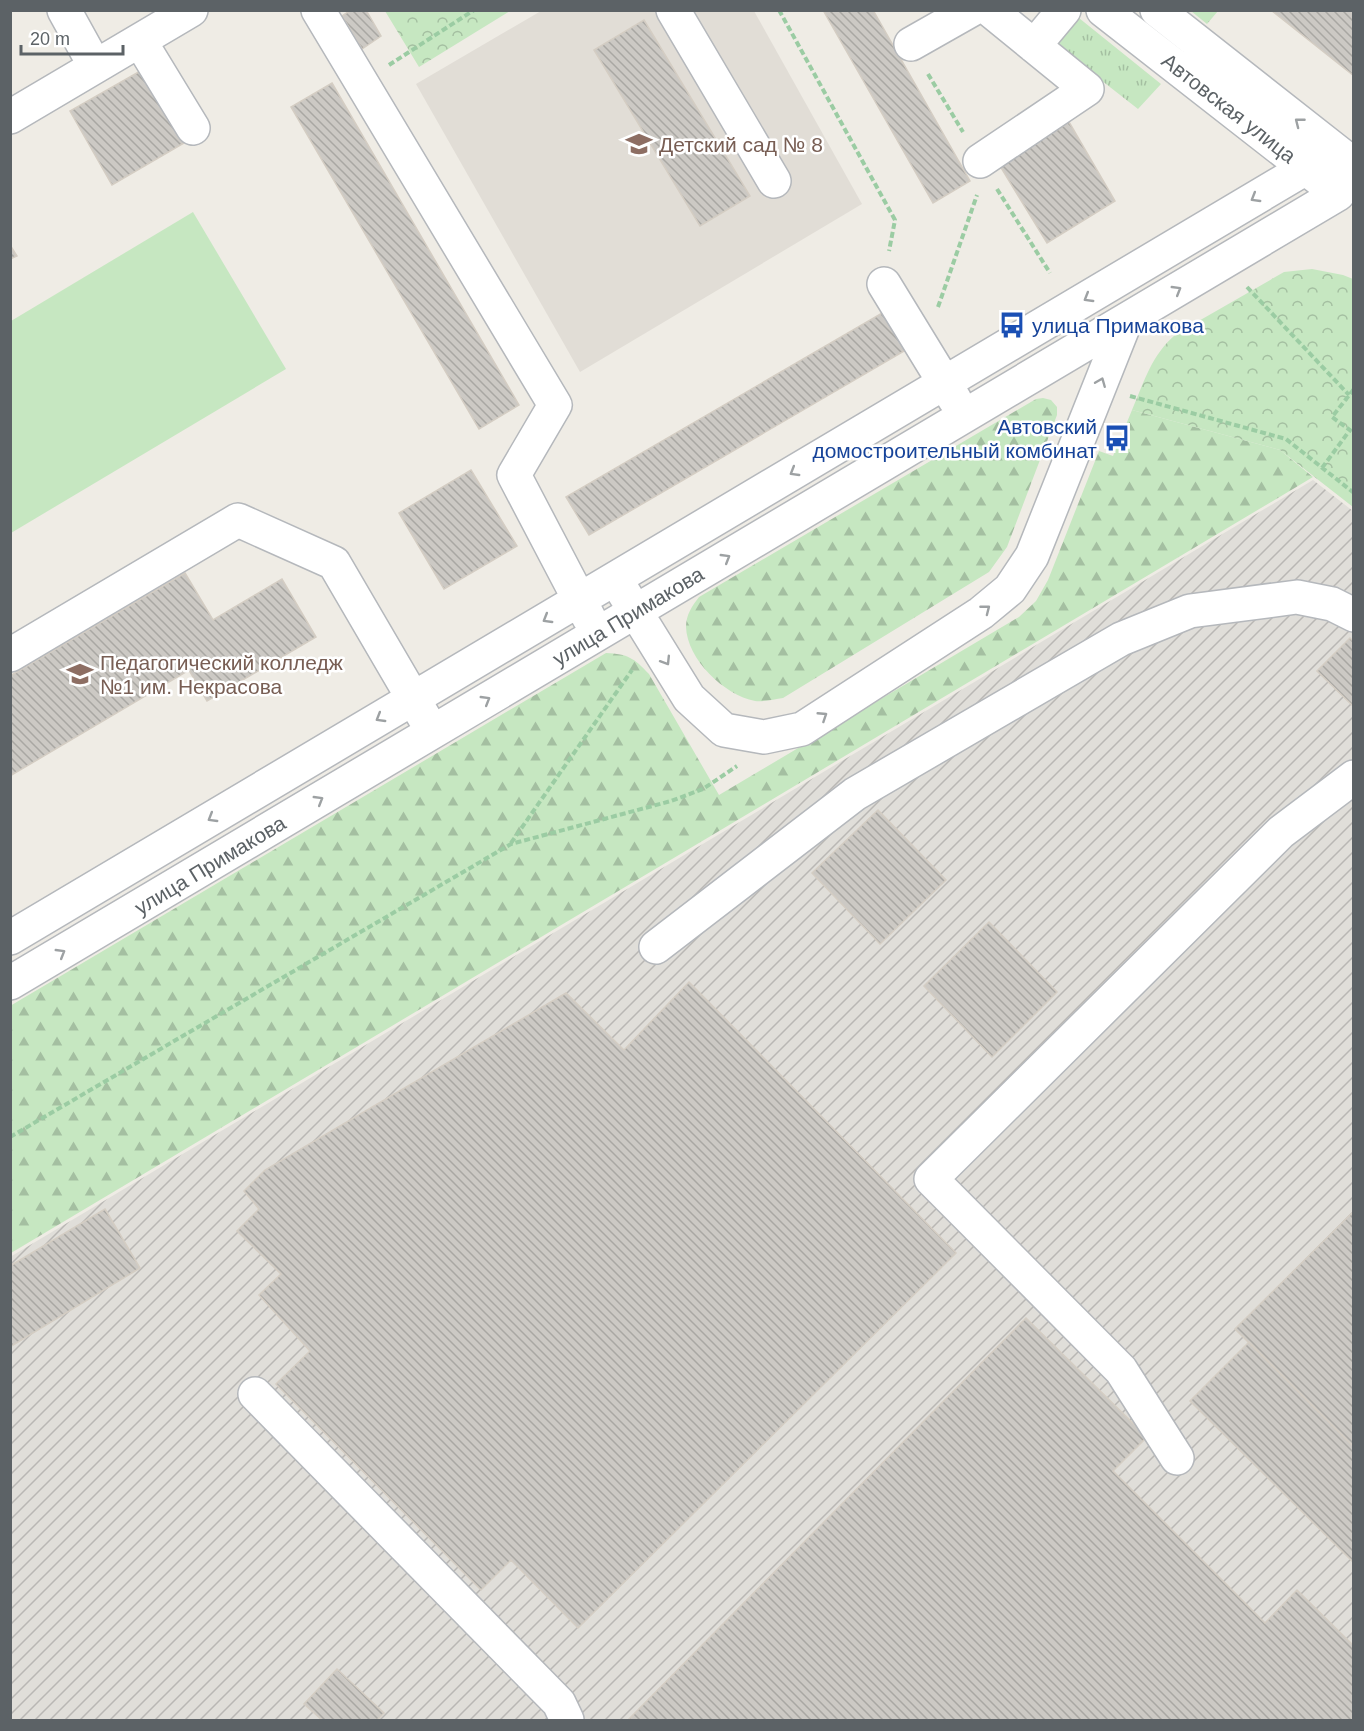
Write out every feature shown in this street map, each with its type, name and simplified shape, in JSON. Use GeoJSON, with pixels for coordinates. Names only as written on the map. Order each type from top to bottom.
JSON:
{"type":"FeatureCollection","features":[{"type":"Feature","properties":{"kind":"street"},"geometry":{"type":"LineString","coordinates":[[64,10],[95,66]]}},
{"type":"Feature","properties":{"kind":"street"},"geometry":{"type":"LineString","coordinates":[[10,117],[191,10]]}},
{"type":"Feature","properties":{"kind":"street"},"geometry":{"type":"LineString","coordinates":[[318,10],[555,405],[514,475],[578,601],[598,634]]}},
{"type":"Feature","properties":{"kind":"street"},"geometry":{"type":"LineString","coordinates":[[673,10],[774,181]]}},
{"type":"Feature","properties":{"kind":"street"},"geometry":{"type":"LineString","coordinates":[[910,44],[971,10]]}},
{"type":"Feature","properties":{"kind":"street"},"geometry":{"type":"LineString","coordinates":[[980,174],[1087,89],[990,10]]}},
{"type":"Feature","properties":{"kind":"street"},"geometry":{"type":"LineString","coordinates":[[1034,46],[1064,10]]}},
{"type":"Feature","properties":{"kind":"street","name":"Автовская улица"},"geometry":{"type":"LineString","coordinates":[[1103,10],[1346,201]]}},
{"type":"Feature","properties":{"kind":"street","name":"Автовская улица"},"geometry":{"type":"LineString","coordinates":[[1157,10],[1349,162]]}},
{"type":"Feature","properties":{"kind":"street"},"geometry":{"type":"LineString","coordinates":[[140,41],[193,128]]}},
{"type":"Feature","properties":{"kind":"street"},"geometry":{"type":"LineString","coordinates":[[1346,201],[1349,162]]}},
{"type":"Feature","properties":{"kind":"street","name":"улица Примакова"},"geometry":{"type":"LineString","coordinates":[[10,938],[1306,168],[1349,162]]}},
{"type":"Feature","properties":{"kind":"street","name":"улица Примакова"},"geometry":{"type":"LineString","coordinates":[[10,983],[1126,320],[1346,201]]}},
{"type":"Feature","properties":{"kind":"street"},"geometry":{"type":"LineString","coordinates":[[884,284],[965,416]]}},
{"type":"Feature","properties":{"kind":"street"},"geometry":{"type":"LineString","coordinates":[[616,578],[689,698],[724,730],[764,738],[802,729],[981,613],[1010,589],[1032,556],[1126,320]]}},
{"type":"Feature","properties":{"kind":"street"},"geometry":{"type":"LineString","coordinates":[[10,655],[238,520],[334,563],[433,732]]}},
{"type":"Feature","properties":{"kind":"street"},"geometry":{"type":"LineString","coordinates":[[656,947],[855,794],[1121,639],[1190,611],[1297,597],[1332,604],[1353,615]]}},
{"type":"Feature","properties":{"kind":"street"},"geometry":{"type":"LineString","coordinates":[[1177,1458],[1121,1370],[931,1179],[1281,832],[1353,777]]}},
{"type":"Feature","properties":{"kind":"street"},"geometry":{"type":"LineString","coordinates":[[255,1394],[559,1703],[567,1720]]}},
{"type":"Feature","properties":{"kind":"path"},"geometry":{"type":"LineString","coordinates":[[387,67],[474,10]]}},
{"type":"Feature","properties":{"kind":"path"},"geometry":{"type":"LineString","coordinates":[[779,10],[895,220],[884,284]]}},
{"type":"Feature","properties":{"kind":"path"},"geometry":{"type":"LineString","coordinates":[[935,316],[980,174]]}},
{"type":"Feature","properties":{"kind":"path"},"geometry":{"type":"LineString","coordinates":[[1252,293],[1349,395]]}},
{"type":"Feature","properties":{"kind":"path"},"geometry":{"type":"LineString","coordinates":[[1322,468],[1352,431],[1332,417],[1353,389]]}},
{"type":"Feature","properties":{"kind":"path"},"geometry":{"type":"LineString","coordinates":[[1128,396],[1286,439],[1353,493]]}},
{"type":"Feature","properties":{"kind":"path"},"geometry":{"type":"LineString","coordinates":[[511,844],[652,640]]}},
{"type":"Feature","properties":{"kind":"path"},"geometry":{"type":"LineString","coordinates":[[10,1137],[511,844],[670,801],[710,785]]}},
{"type":"Feature","properties":{"kind":"shaded area","name":"Детский сад № 8"},"geometry":{"type":"Polygon","coordinates":[[[541,11],[754,11],[862,204],[580,372],[416,84],[541,11]]]}},
{"type":"Feature","properties":{"kind":"shaded area"},"geometry":{"type":"Polygon","coordinates":[[[1313,480],[1353,511],[1353,1720],[11,1720],[10,1257],[1313,480]]]}},
{"type":"Feature","properties":{"kind":"green space"},"geometry":{"type":"Polygon","coordinates":[[[385,11],[510,11],[419,67],[385,11]]]}},
{"type":"Feature","properties":{"kind":"green space"},"geometry":{"type":"Polygon","coordinates":[[[1191,11],[1218,11],[1207,24],[1191,11]]]}},
{"type":"Feature","properties":{"kind":"green space"},"geometry":{"type":"Polygon","coordinates":[[[1074,14],[1161,84],[1138,109],[1051,41],[1074,14]]]}},
{"type":"Feature","properties":{"kind":"green space"},"geometry":{"type":"Polygon","coordinates":[[[193,212],[286,369],[11,533],[11,321],[193,212]]]}},
{"type":"Feature","properties":{"kind":"green space"},"geometry":{"type":"Polygon","coordinates":[[[1312,269],[1353,279],[1353,507],[1280,450],[1132,410],[1160,351],[1176,334],[1284,272],[1312,269]]]}},
{"type":"Feature","properties":{"kind":"green space"},"geometry":{"type":"Polygon","coordinates":[[[1036,399],[1051,400],[1057,407],[1057,415],[1007,547],[989,572],[783,698],[755,701],[743,697],[720,683],[700,663],[688,639],[686,627],[690,611],[699,597],[1036,399]]]}},
{"type":"Feature","properties":{"kind":"green space"},"geometry":{"type":"Polygon","coordinates":[[[1132,410],[1280,450],[1313,477],[11,1253],[10,1006],[606,653],[620,654],[630,658],[649,674],[719,795],[1019,617],[1036,601],[1048,580],[1099,451],[1113,456],[1132,410]]]}},
{"type":"Feature","properties":{"kind":"building"},"geometry":{"type":"Polygon","coordinates":[[[351,10],[366,10],[381,36],[362,49],[342,16],[351,10]]]}},
{"type":"Feature","properties":{"kind":"building"},"geometry":{"type":"Polygon","coordinates":[[[823,10],[873,10],[970,181],[933,203],[823,10]]]}},
{"type":"Feature","properties":{"kind":"building"},"geometry":{"type":"Polygon","coordinates":[[[1271,10],[1354,10],[1354,76],[1271,10]]]}},
{"type":"Feature","properties":{"kind":"building"},"geometry":{"type":"Polygon","coordinates":[[[644,20],[750,196],[700,226],[594,50],[644,20]]]}},
{"type":"Feature","properties":{"kind":"building"},"geometry":{"type":"Polygon","coordinates":[[[142,70],[184,143],[112,185],[70,111],[142,70]]]}},
{"type":"Feature","properties":{"kind":"building"},"geometry":{"type":"Polygon","coordinates":[[[332,83],[519,405],[479,429],[291,107],[332,83]]]}},
{"type":"Feature","properties":{"kind":"building"},"geometry":{"type":"Polygon","coordinates":[[[1069,122],[1115,201],[1047,243],[1000,166],[1069,122]]]}},
{"type":"Feature","properties":{"kind":"building"},"geometry":{"type":"Polygon","coordinates":[[[10,245],[17,256],[10,259],[10,245]]]}},
{"type":"Feature","properties":{"kind":"building"},"geometry":{"type":"Polygon","coordinates":[[[889,309],[911,347],[589,535],[566,497],[889,309]]]}},
{"type":"Feature","properties":{"kind":"building"},"geometry":{"type":"Polygon","coordinates":[[[471,470],[517,546],[444,589],[399,513],[471,470]]]}},
{"type":"Feature","properties":{"kind":"building"},"geometry":{"type":"Polygon","coordinates":[[[185,573],[213,620],[282,579],[316,637],[207,701],[189,670],[10,776],[10,676],[185,573]]]}},
{"type":"Feature","properties":{"kind":"building"},"geometry":{"type":"Polygon","coordinates":[[[1350,638],[1354,642],[1354,707],[1317,671],[1350,638]]]}},
{"type":"Feature","properties":{"kind":"building"},"geometry":{"type":"Polygon","coordinates":[[[878,810],[946,880],[880,944],[812,873],[878,810]]]}},
{"type":"Feature","properties":{"kind":"building"},"geometry":{"type":"Polygon","coordinates":[[[989,922],[1057,992],[992,1057],[924,986],[989,922]]]}},
{"type":"Feature","properties":{"kind":"building"},"geometry":{"type":"Polygon","coordinates":[[[689,982],[956,1253],[578,1628],[511,1560],[481,1590],[276,1384],[310,1351],[259,1295],[281,1274],[237,1231],[259,1209],[244,1191],[265,1170],[566,993],[624,1050],[689,982]]]}},
{"type":"Feature","properties":{"kind":"building"},"geometry":{"type":"Polygon","coordinates":[[[105,1209],[140,1268],[10,1347],[10,1266],[105,1209]]]}},
{"type":"Feature","properties":{"kind":"building"},"geometry":{"type":"Polygon","coordinates":[[[1354,1211],[1354,1447],[1235,1329],[1354,1211]]]}},
{"type":"Feature","properties":{"kind":"building"},"geometry":{"type":"Polygon","coordinates":[[[1026,1318],[1147,1437],[1113,1471],[1265,1623],[1297,1590],[1354,1646],[1354,1720],[628,1720],[1026,1318]]]}},
{"type":"Feature","properties":{"kind":"building"},"geometry":{"type":"Polygon","coordinates":[[[1249,1342],[1354,1447],[1354,1563],[1190,1401],[1249,1342]]]}},
{"type":"Feature","properties":{"kind":"building"},"geometry":{"type":"Polygon","coordinates":[[[337,1669],[384,1713],[377,1720],[322,1720],[304,1704],[337,1669]]]}},
{"type":"Feature","properties":{"kind":"place","name":"Детский сад № 8"},"geometry":{"type":"Point","coordinates":[639,144]}},
{"type":"Feature","properties":{"kind":"place","name":"улица Примакова"},"geometry":{"type":"Point","coordinates":[1012,325]}},
{"type":"Feature","properties":{"kind":"place","name":"Автовский домостроительный комбинат"},"geometry":{"type":"Point","coordinates":[1117,438]}},
{"type":"Feature","properties":{"kind":"place","name":"Педагогический колледж №1 им. Некрасова"},"geometry":{"type":"Point","coordinates":[80,674]}}]}
